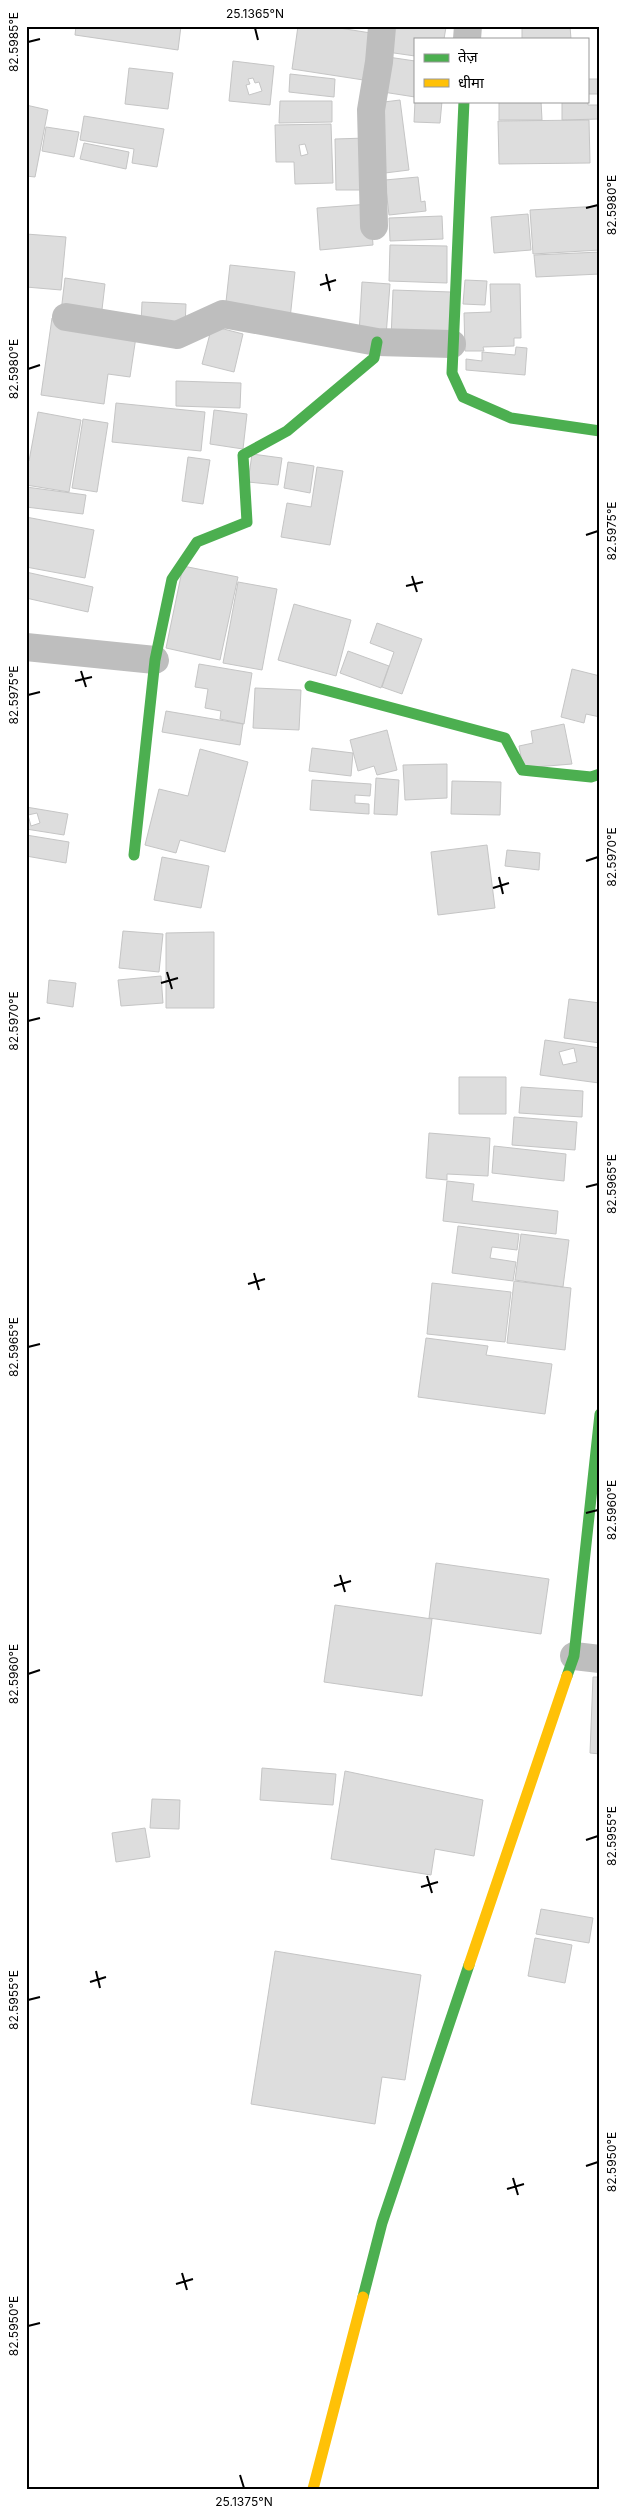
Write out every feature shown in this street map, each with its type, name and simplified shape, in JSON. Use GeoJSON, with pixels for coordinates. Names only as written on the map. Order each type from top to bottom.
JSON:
{"type":"FeatureCollection","features":[{"type":"Feature","properties":{"kind":"street"},"geometry":{"type":"LineString","coordinates":[[374,226],[371,110],[382,27],[378,26]]}},
{"type":"Feature","properties":{"kind":"street"},"geometry":{"type":"LineString","coordinates":[[464,102],[452,373],[463,397],[511,418],[600,431]]}},
{"type":"Feature","properties":{"kind":"street"},"geometry":{"type":"LineString","coordinates":[[66,317],[177,335],[223,314],[377,342],[452,344]]}},
{"type":"Feature","properties":{"kind":"street"},"geometry":{"type":"LineString","coordinates":[[134,855],[155,660],[172,579],[197,542],[247,522],[243,455],[287,431],[374,358],[377,342]]}},
{"type":"Feature","properties":{"kind":"street"},"geometry":{"type":"LineString","coordinates":[[26,647],[155,660]]}},
{"type":"Feature","properties":{"kind":"street"},"geometry":{"type":"LineString","coordinates":[[310,686],[505,738],[522,770],[591,777],[600,774]]}},
{"type":"Feature","properties":{"kind":"street"},"geometry":{"type":"LineString","coordinates":[[312,2489],[382,2223],[587,1658],[600,1414]]}},
{"type":"Feature","properties":{"kind":"building"},"geometry":{"type":"Polygon","coordinates":[[[76,26],[181,26],[178,50],[75,35],[76,26]]]}},
{"type":"Feature","properties":{"kind":"building"},"geometry":{"type":"Polygon","coordinates":[[[298,26],[327,26],[377,34],[370,81],[292,69],[298,26]]]}},
{"type":"Feature","properties":{"kind":"building"},"geometry":{"type":"Polygon","coordinates":[[[392,26],[446,27],[444,38],[414,38],[414,56],[387,52],[392,26]]]}},
{"type":"Feature","properties":{"kind":"building"},"geometry":{"type":"Polygon","coordinates":[[[570,26],[571,38],[522,38],[522,27],[570,26]]]}},
{"type":"Feature","properties":{"kind":"building"},"geometry":{"type":"Polygon","coordinates":[[[388,57],[414,61],[414,97],[383,92],[388,57]]]}},
{"type":"Feature","properties":{"kind":"building"},"geometry":{"type":"Polygon","coordinates":[[[233,61],[274,66],[270,105],[229,101],[233,61]],[[253,78],[248,79],[250,84],[246,85],[249,95],[262,91],[259,82],[255,83],[253,78]]]}},
{"type":"Feature","properties":{"kind":"building"},"geometry":{"type":"Polygon","coordinates":[[[129,68],[173,73],[168,109],[125,104],[129,68]]]}},
{"type":"Feature","properties":{"kind":"building"},"geometry":{"type":"Polygon","coordinates":[[[290,74],[335,79],[334,97],[289,92],[290,74]]]}},
{"type":"Feature","properties":{"kind":"building"},"geometry":{"type":"Polygon","coordinates":[[[588,79],[600,79],[600,94],[588,94],[588,79]]]}},
{"type":"Feature","properties":{"kind":"building"},"geometry":{"type":"Polygon","coordinates":[[[400,100],[409,170],[385,173],[376,103],[400,100]]]}},
{"type":"Feature","properties":{"kind":"building"},"geometry":{"type":"Polygon","coordinates":[[[280,101],[332,101],[332,122],[279,123],[280,101]]]}},
{"type":"Feature","properties":{"kind":"building"},"geometry":{"type":"Polygon","coordinates":[[[415,102],[442,102],[440,123],[414,122],[415,102]]]}},
{"type":"Feature","properties":{"kind":"building"},"geometry":{"type":"Polygon","coordinates":[[[499,102],[541,102],[542,120],[499,120],[499,102]]]}},
{"type":"Feature","properties":{"kind":"building"},"geometry":{"type":"Polygon","coordinates":[[[562,102],[588,102],[588,105],[600,105],[600,119],[562,120],[562,102]]]}},
{"type":"Feature","properties":{"kind":"building"},"geometry":{"type":"Polygon","coordinates":[[[26,105],[48,110],[35,177],[26,176],[26,105]]]}},
{"type":"Feature","properties":{"kind":"building"},"geometry":{"type":"Polygon","coordinates":[[[84,116],[164,129],[157,167],[132,163],[134,149],[80,140],[84,116]]]}},
{"type":"Feature","properties":{"kind":"building"},"geometry":{"type":"Polygon","coordinates":[[[589,120],[590,163],[499,164],[498,121],[589,120]]]}},
{"type":"Feature","properties":{"kind":"building"},"geometry":{"type":"Polygon","coordinates":[[[331,124],[333,183],[295,184],[294,162],[276,162],[275,125],[331,124]],[[305,144],[299,145],[301,156],[308,154],[305,144]]]}},
{"type":"Feature","properties":{"kind":"building"},"geometry":{"type":"Polygon","coordinates":[[[46,127],[79,132],[74,157],[42,151],[46,127]]]}},
{"type":"Feature","properties":{"kind":"building"},"geometry":{"type":"Polygon","coordinates":[[[366,138],[367,190],[336,190],[335,139],[366,138]]]}},
{"type":"Feature","properties":{"kind":"building"},"geometry":{"type":"Polygon","coordinates":[[[84,143],[129,152],[126,169],[80,159],[84,143]]]}},
{"type":"Feature","properties":{"kind":"building"},"geometry":{"type":"Polygon","coordinates":[[[418,177],[421,202],[425,201],[426,211],[389,215],[385,180],[418,177]]]}},
{"type":"Feature","properties":{"kind":"building"},"geometry":{"type":"Polygon","coordinates":[[[370,204],[373,245],[320,250],[317,208],[370,204]]]}},
{"type":"Feature","properties":{"kind":"building"},"geometry":{"type":"Polygon","coordinates":[[[600,206],[600,250],[533,254],[530,210],[600,206]]]}},
{"type":"Feature","properties":{"kind":"building"},"geometry":{"type":"Polygon","coordinates":[[[528,214],[531,250],[494,253],[491,217],[528,214]]]}},
{"type":"Feature","properties":{"kind":"building"},"geometry":{"type":"Polygon","coordinates":[[[442,216],[443,239],[390,241],[389,218],[442,216]]]}},
{"type":"Feature","properties":{"kind":"building"},"geometry":{"type":"Polygon","coordinates":[[[26,234],[66,237],[61,290],[26,287],[26,234]]]}},
{"type":"Feature","properties":{"kind":"building"},"geometry":{"type":"Polygon","coordinates":[[[390,245],[447,246],[447,283],[389,281],[390,245]]]}},
{"type":"Feature","properties":{"kind":"building"},"geometry":{"type":"Polygon","coordinates":[[[600,252],[600,274],[536,277],[534,255],[600,252]]]}},
{"type":"Feature","properties":{"kind":"building"},"geometry":{"type":"Polygon","coordinates":[[[230,265],[295,272],[290,319],[225,311],[230,265]]]}},
{"type":"Feature","properties":{"kind":"building"},"geometry":{"type":"Polygon","coordinates":[[[65,278],[105,284],[101,318],[61,312],[65,278]]]}},
{"type":"Feature","properties":{"kind":"building"},"geometry":{"type":"Polygon","coordinates":[[[465,280],[487,281],[485,305],[463,304],[465,280]]]}},
{"type":"Feature","properties":{"kind":"building"},"geometry":{"type":"Polygon","coordinates":[[[362,282],[390,284],[386,336],[359,334],[362,282]]]}},
{"type":"Feature","properties":{"kind":"building"},"geometry":{"type":"Polygon","coordinates":[[[490,284],[520,284],[521,338],[514,338],[514,346],[483,347],[484,351],[465,351],[464,313],[491,312],[490,284]]]}},
{"type":"Feature","properties":{"kind":"building"},"geometry":{"type":"Polygon","coordinates":[[[393,290],[451,292],[450,341],[391,339],[393,290]]]}},
{"type":"Feature","properties":{"kind":"building"},"geometry":{"type":"Polygon","coordinates":[[[142,302],[186,304],[185,327],[141,324],[142,302]]]}},
{"type":"Feature","properties":{"kind":"building"},"geometry":{"type":"Polygon","coordinates":[[[52,318],[137,330],[130,377],[108,374],[104,404],[41,395],[52,318]]]}},
{"type":"Feature","properties":{"kind":"building"},"geometry":{"type":"Polygon","coordinates":[[[212,326],[243,334],[234,372],[202,364],[212,326]]]}},
{"type":"Feature","properties":{"kind":"building"},"geometry":{"type":"Polygon","coordinates":[[[516,347],[527,348],[525,375],[466,370],[466,359],[482,361],[482,352],[515,355],[516,347]]]}},
{"type":"Feature","properties":{"kind":"building"},"geometry":{"type":"Polygon","coordinates":[[[176,381],[241,383],[240,408],[176,406],[176,381]]]}},
{"type":"Feature","properties":{"kind":"building"},"geometry":{"type":"Polygon","coordinates":[[[116,403],[205,412],[201,451],[112,442],[116,403]]]}},
{"type":"Feature","properties":{"kind":"building"},"geometry":{"type":"Polygon","coordinates":[[[214,410],[247,414],[243,449],[210,444],[214,410]]]}},
{"type":"Feature","properties":{"kind":"building"},"geometry":{"type":"Polygon","coordinates":[[[38,412],[81,420],[69,492],[26,485],[26,460],[29,461],[38,412]]]}},
{"type":"Feature","properties":{"kind":"building"},"geometry":{"type":"Polygon","coordinates":[[[83,419],[108,423],[97,492],[72,488],[83,419]]]}},
{"type":"Feature","properties":{"kind":"building"},"geometry":{"type":"Polygon","coordinates":[[[252,454],[282,458],[278,485],[248,482],[252,454]]]}},
{"type":"Feature","properties":{"kind":"building"},"geometry":{"type":"Polygon","coordinates":[[[188,457],[210,460],[203,504],[182,501],[188,457]]]}},
{"type":"Feature","properties":{"kind":"building"},"geometry":{"type":"Polygon","coordinates":[[[288,462],[314,466],[310,493],[284,488],[288,462]]]}},
{"type":"Feature","properties":{"kind":"building"},"geometry":{"type":"Polygon","coordinates":[[[317,467],[343,471],[330,545],[281,537],[287,503],[311,507],[317,467]]]}},
{"type":"Feature","properties":{"kind":"building"},"geometry":{"type":"Polygon","coordinates":[[[26,487],[86,495],[83,514],[26,507],[26,487]]]}},
{"type":"Feature","properties":{"kind":"building"},"geometry":{"type":"Polygon","coordinates":[[[26,517],[94,530],[85,578],[26,567],[26,517]]]}},
{"type":"Feature","properties":{"kind":"building"},"geometry":{"type":"Polygon","coordinates":[[[183,566],[238,577],[220,660],[166,648],[183,566]]]}},
{"type":"Feature","properties":{"kind":"building"},"geometry":{"type":"Polygon","coordinates":[[[26,572],[93,587],[88,612],[26,598],[26,572]]]}},
{"type":"Feature","properties":{"kind":"building"},"geometry":{"type":"Polygon","coordinates":[[[238,582],[277,589],[262,670],[223,663],[238,582]]]}},
{"type":"Feature","properties":{"kind":"building"},"geometry":{"type":"Polygon","coordinates":[[[294,604],[351,620],[336,676],[278,660],[294,604]]]}},
{"type":"Feature","properties":{"kind":"building"},"geometry":{"type":"Polygon","coordinates":[[[377,623],[422,639],[402,694],[382,687],[394,652],[370,643],[377,623]]]}},
{"type":"Feature","properties":{"kind":"building"},"geometry":{"type":"Polygon","coordinates":[[[348,651],[389,666],[381,688],[340,673],[348,651]]]}},
{"type":"Feature","properties":{"kind":"building"},"geometry":{"type":"Polygon","coordinates":[[[199,664],[252,673],[244,724],[220,719],[221,711],[205,708],[208,689],[195,687],[199,664]]]}},
{"type":"Feature","properties":{"kind":"building"},"geometry":{"type":"Polygon","coordinates":[[[572,669],[600,676],[600,717],[586,714],[584,723],[561,717],[572,669]]]}},
{"type":"Feature","properties":{"kind":"building"},"geometry":{"type":"Polygon","coordinates":[[[255,688],[301,690],[299,730],[253,728],[255,688]]]}},
{"type":"Feature","properties":{"kind":"building"},"geometry":{"type":"Polygon","coordinates":[[[166,711],[243,724],[240,745],[162,732],[166,711]]]}},
{"type":"Feature","properties":{"kind":"building"},"geometry":{"type":"Polygon","coordinates":[[[564,724],[572,764],[523,768],[519,746],[533,743],[531,731],[564,724]]]}},
{"type":"Feature","properties":{"kind":"building"},"geometry":{"type":"Polygon","coordinates":[[[387,730],[397,770],[377,775],[374,766],[358,771],[350,740],[387,730]]]}},
{"type":"Feature","properties":{"kind":"building"},"geometry":{"type":"Polygon","coordinates":[[[312,748],[353,753],[351,776],[309,771],[312,748]]]}},
{"type":"Feature","properties":{"kind":"building"},"geometry":{"type":"Polygon","coordinates":[[[200,749],[248,762],[225,852],[180,840],[176,853],[145,845],[159,789],[188,796],[200,749]]]}},
{"type":"Feature","properties":{"kind":"building"},"geometry":{"type":"Polygon","coordinates":[[[447,764],[447,798],[405,800],[403,765],[447,764]]]}},
{"type":"Feature","properties":{"kind":"building"},"geometry":{"type":"Polygon","coordinates":[[[376,778],[399,780],[397,815],[374,814],[376,778]]]}},
{"type":"Feature","properties":{"kind":"building"},"geometry":{"type":"Polygon","coordinates":[[[312,780],[371,784],[370,796],[355,795],[355,803],[369,804],[369,814],[310,810],[312,780]]]}},
{"type":"Feature","properties":{"kind":"building"},"geometry":{"type":"Polygon","coordinates":[[[452,781],[501,782],[500,815],[451,814],[452,781]]]}},
{"type":"Feature","properties":{"kind":"building"},"geometry":{"type":"Polygon","coordinates":[[[26,807],[68,814],[64,835],[26,829],[26,807]]]}},
{"type":"Feature","properties":{"kind":"building"},"geometry":{"type":"Polygon","coordinates":[[[37,813],[40,823],[31,826],[28,815],[37,813]]]}},
{"type":"Feature","properties":{"kind":"building"},"geometry":{"type":"Polygon","coordinates":[[[26,835],[69,842],[66,863],[26,856],[26,835]]]}},
{"type":"Feature","properties":{"kind":"building"},"geometry":{"type":"Polygon","coordinates":[[[487,845],[495,908],[438,915],[431,852],[487,845]]]}},
{"type":"Feature","properties":{"kind":"building"},"geometry":{"type":"Polygon","coordinates":[[[507,850],[540,853],[539,870],[505,866],[507,850]]]}},
{"type":"Feature","properties":{"kind":"building"},"geometry":{"type":"Polygon","coordinates":[[[162,857],[209,866],[201,908],[154,900],[162,857]]]}},
{"type":"Feature","properties":{"kind":"building"},"geometry":{"type":"Polygon","coordinates":[[[123,931],[163,934],[159,972],[119,968],[123,931]]]}},
{"type":"Feature","properties":{"kind":"building"},"geometry":{"type":"Polygon","coordinates":[[[214,932],[214,1008],[166,1008],[166,933],[214,932]]]}},
{"type":"Feature","properties":{"kind":"building"},"geometry":{"type":"Polygon","coordinates":[[[161,976],[163,1003],[121,1006],[118,980],[161,976]]]}},
{"type":"Feature","properties":{"kind":"building"},"geometry":{"type":"Polygon","coordinates":[[[49,980],[76,983],[73,1007],[47,1003],[49,980]]]}},
{"type":"Feature","properties":{"kind":"building"},"geometry":{"type":"Polygon","coordinates":[[[569,999],[600,1003],[600,1043],[564,1038],[569,999]]]}},
{"type":"Feature","properties":{"kind":"building"},"geometry":{"type":"Polygon","coordinates":[[[545,1040],[600,1048],[599,1083],[540,1075],[545,1040]],[[574,1048],[559,1052],[563,1065],[577,1062],[574,1048]]]}},
{"type":"Feature","properties":{"kind":"building"},"geometry":{"type":"Polygon","coordinates":[[[459,1077],[506,1077],[506,1114],[459,1114],[459,1077]]]}},
{"type":"Feature","properties":{"kind":"building"},"geometry":{"type":"Polygon","coordinates":[[[521,1087],[583,1091],[582,1117],[519,1113],[521,1087]]]}},
{"type":"Feature","properties":{"kind":"building"},"geometry":{"type":"Polygon","coordinates":[[[514,1117],[577,1122],[575,1150],[512,1145],[514,1117]]]}},
{"type":"Feature","properties":{"kind":"building"},"geometry":{"type":"Polygon","coordinates":[[[429,1133],[490,1138],[488,1176],[447,1174],[447,1180],[426,1178],[429,1133]]]}},
{"type":"Feature","properties":{"kind":"building"},"geometry":{"type":"Polygon","coordinates":[[[494,1146],[566,1154],[564,1181],[492,1173],[494,1146]]]}},
{"type":"Feature","properties":{"kind":"building"},"geometry":{"type":"Polygon","coordinates":[[[447,1181],[474,1184],[472,1201],[558,1211],[556,1234],[443,1221],[447,1181]]]}},
{"type":"Feature","properties":{"kind":"building"},"geometry":{"type":"Polygon","coordinates":[[[458,1226],[519,1234],[517,1250],[492,1247],[490,1258],[516,1262],[513,1281],[452,1273],[458,1226]]]}},
{"type":"Feature","properties":{"kind":"building"},"geometry":{"type":"Polygon","coordinates":[[[521,1234],[569,1240],[563,1287],[515,1280],[521,1234]]]}},
{"type":"Feature","properties":{"kind":"building"},"geometry":{"type":"Polygon","coordinates":[[[514,1281],[571,1288],[565,1350],[507,1343],[514,1281]]]}},
{"type":"Feature","properties":{"kind":"building"},"geometry":{"type":"Polygon","coordinates":[[[432,1283],[511,1292],[505,1342],[427,1334],[432,1283]]]}},
{"type":"Feature","properties":{"kind":"building"},"geometry":{"type":"Polygon","coordinates":[[[426,1338],[488,1346],[486,1355],[552,1364],[545,1414],[418,1397],[426,1338]]]}},
{"type":"Feature","properties":{"kind":"building"},"geometry":{"type":"Polygon","coordinates":[[[436,1563],[549,1579],[541,1634],[429,1618],[436,1563]]]}},
{"type":"Feature","properties":{"kind":"building"},"geometry":{"type":"Polygon","coordinates":[[[335,1605],[432,1619],[422,1696],[324,1682],[335,1605]]]}},
{"type":"Feature","properties":{"kind":"building"},"geometry":{"type":"Polygon","coordinates":[[[593,1677],[600,1677],[600,1754],[590,1753],[593,1677]]]}},
{"type":"Feature","properties":{"kind":"building"},"geometry":{"type":"Polygon","coordinates":[[[262,1768],[336,1774],[333,1805],[260,1800],[262,1768]]]}},
{"type":"Feature","properties":{"kind":"building"},"geometry":{"type":"Polygon","coordinates":[[[345,1771],[483,1800],[474,1856],[435,1849],[431,1875],[331,1859],[345,1771]]]}},
{"type":"Feature","properties":{"kind":"building"},"geometry":{"type":"Polygon","coordinates":[[[152,1799],[180,1800],[179,1829],[150,1828],[152,1799]]]}},
{"type":"Feature","properties":{"kind":"building"},"geometry":{"type":"Polygon","coordinates":[[[145,1828],[150,1857],[116,1862],[112,1833],[145,1828]]]}},
{"type":"Feature","properties":{"kind":"building"},"geometry":{"type":"Polygon","coordinates":[[[541,1909],[593,1918],[589,1943],[536,1934],[541,1909]]]}},
{"type":"Feature","properties":{"kind":"building"},"geometry":{"type":"Polygon","coordinates":[[[535,1938],[572,1945],[565,1983],[528,1976],[535,1938]]]}},
{"type":"Feature","properties":{"kind":"building"},"geometry":{"type":"Polygon","coordinates":[[[275,1951],[421,1975],[405,2080],[382,2077],[375,2124],[251,2104],[275,1951]]]}},
{"type":"Feature","properties":{"kind":"traffic: fast"},"geometry":{"type":"LineString","coordinates":[[464,102],[452,373],[463,397],[511,418],[600,431]]}},
{"type":"Feature","properties":{"kind":"traffic: fast"},"geometry":{"type":"LineString","coordinates":[[134,855],[155,660],[172,579],[197,542],[247,522],[243,455],[287,431],[374,358],[377,342]]}},
{"type":"Feature","properties":{"kind":"traffic: fast"},"geometry":{"type":"LineString","coordinates":[[310,686],[505,738],[522,770],[591,777],[600,774]]}},
{"type":"Feature","properties":{"kind":"traffic: fast"},"geometry":{"type":"LineString","coordinates":[[567,1676],[574,1656],[600,1414]]}},
{"type":"Feature","properties":{"kind":"traffic: fast"},"geometry":{"type":"LineString","coordinates":[[363,2297],[382,2223],[469,1965]]}},
{"type":"Feature","properties":{"kind":"traffic: slow"},"geometry":{"type":"LineString","coordinates":[[469,1965],[567,1676]]}},
{"type":"Feature","properties":{"kind":"traffic: slow"},"geometry":{"type":"LineString","coordinates":[[313,2489],[363,2297]]}}]}
